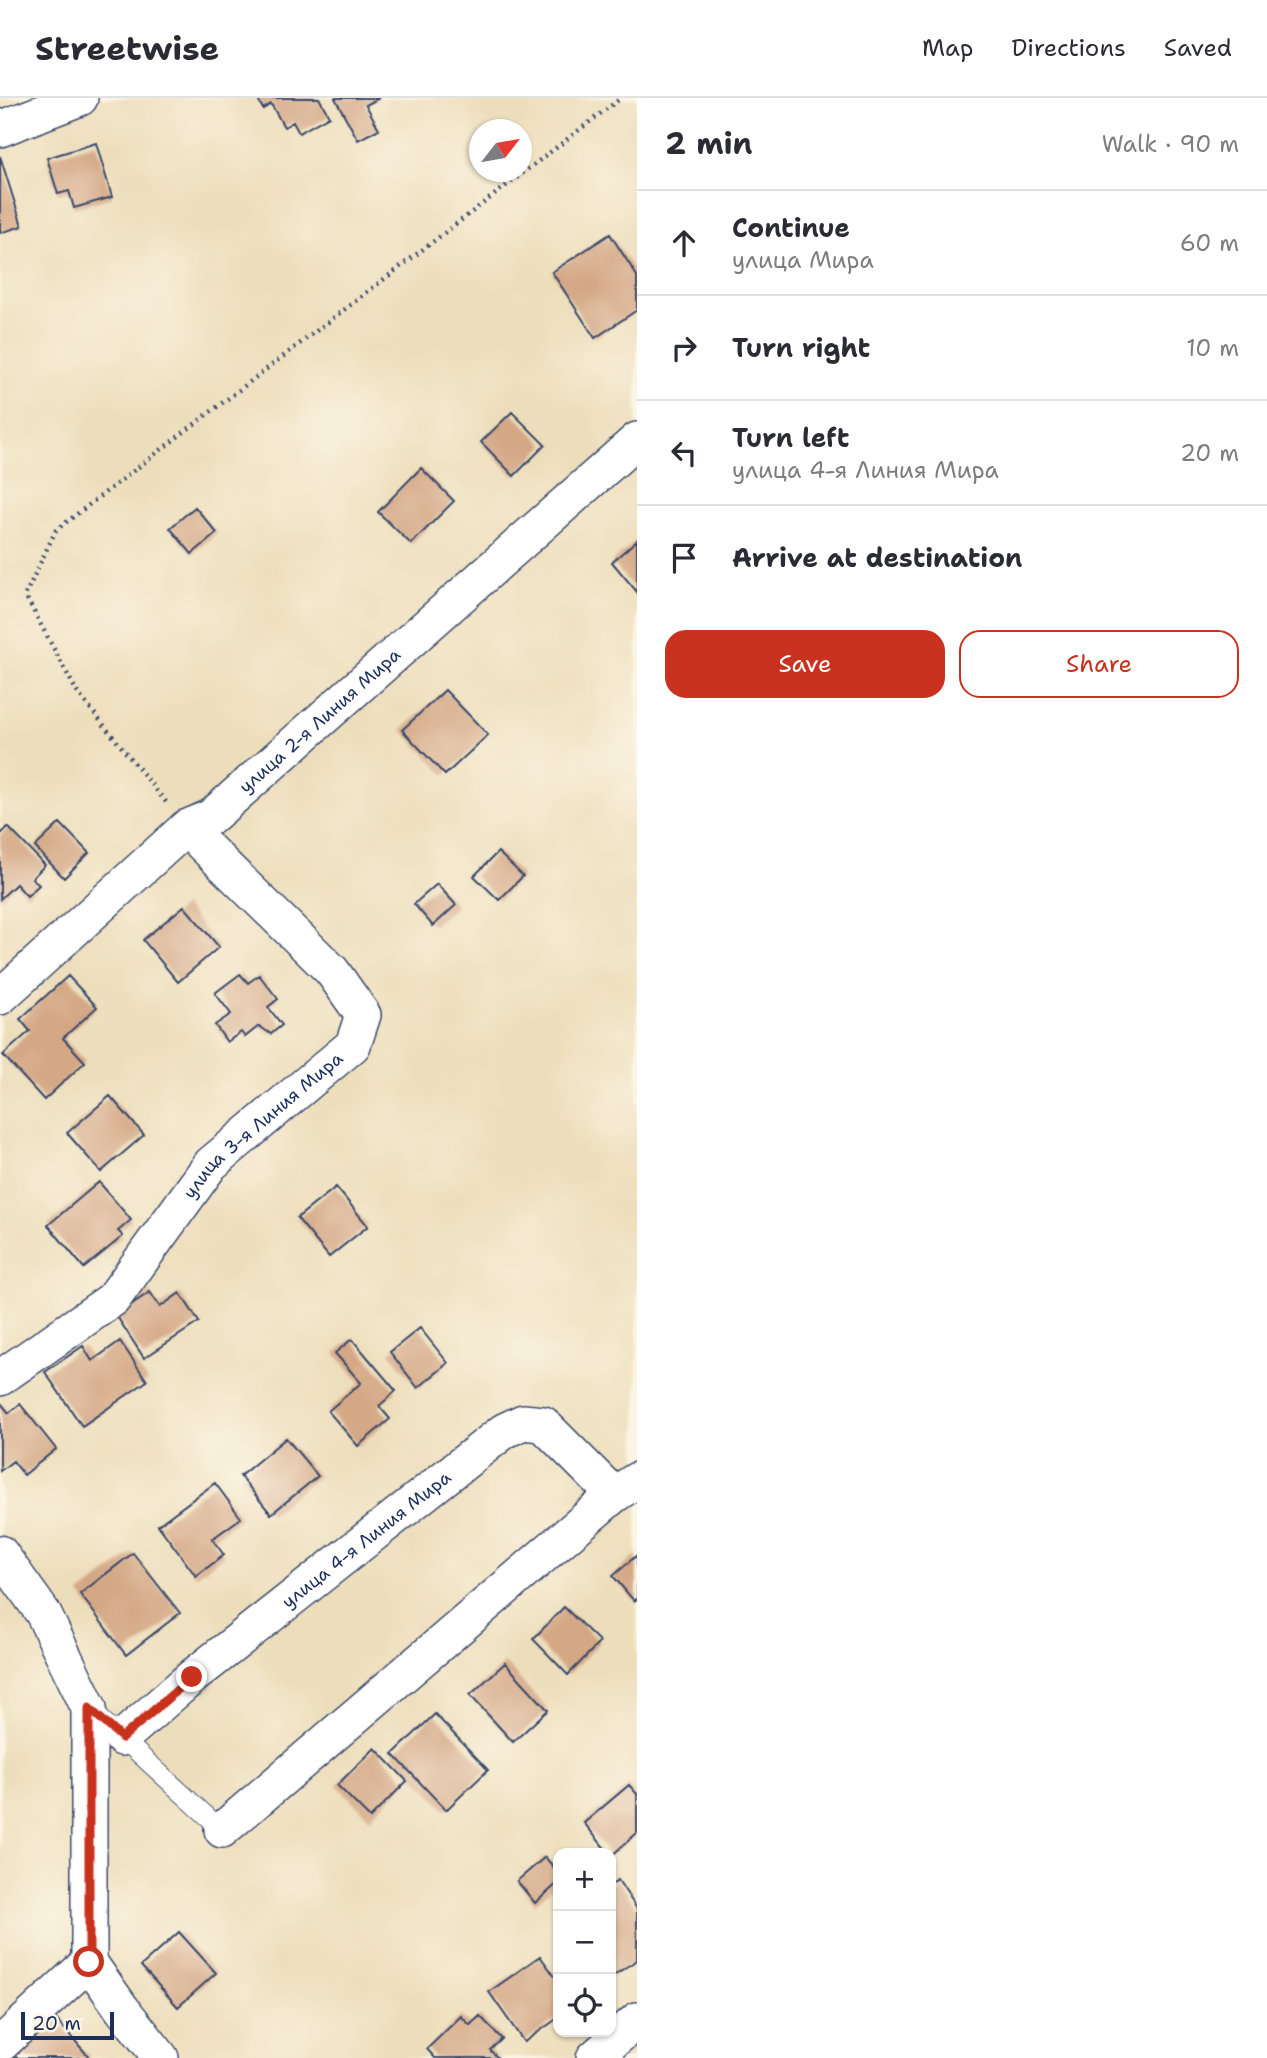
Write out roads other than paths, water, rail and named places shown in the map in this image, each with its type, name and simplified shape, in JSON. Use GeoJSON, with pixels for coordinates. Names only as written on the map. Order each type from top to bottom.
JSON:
{"type":"FeatureCollection","features":[{"type":"Feature","properties":{"kind":"street"},"geometry":{"type":"LineString","coordinates":[[0,129],[80,98]]}},
{"type":"Feature","properties":{"kind":"street","name":"улица 2-я Линия Мира"},"geometry":{"type":"LineString","coordinates":[[0,997],[186,828],[211,817],[637,440]]}},
{"type":"Feature","properties":{"kind":"street","name":"улица 3-я Линия Мира"},"geometry":{"type":"LineString","coordinates":[[0,1378],[113,1298],[211,1164],[352,1045],[363,1015],[331,971],[186,828]]}},
{"type":"Feature","properties":{"kind":"street","name":"улица 4-я Линия Мира"},"geometry":{"type":"LineString","coordinates":[[122,1738],[192,1677],[504,1431],[523,1422],[543,1424],[626,1487],[222,1830]]}},
{"type":"Feature","properties":{"kind":"street"},"geometry":{"type":"LineString","coordinates":[[0,1553],[43,1613],[89,1708],[89,1962],[161,2058]]}},
{"type":"Feature","properties":{"kind":"street"},"geometry":{"type":"LineString","coordinates":[[0,2045],[89,1962]]}},
{"type":"Feature","properties":{"kind":"street"},"geometry":{"type":"LineString","coordinates":[[594,2058],[637,2020]]}},
{"type":"Feature","properties":{"kind":"lane"},"geometry":{"type":"LineString","coordinates":[[89,1708],[222,1830]]}}]}
